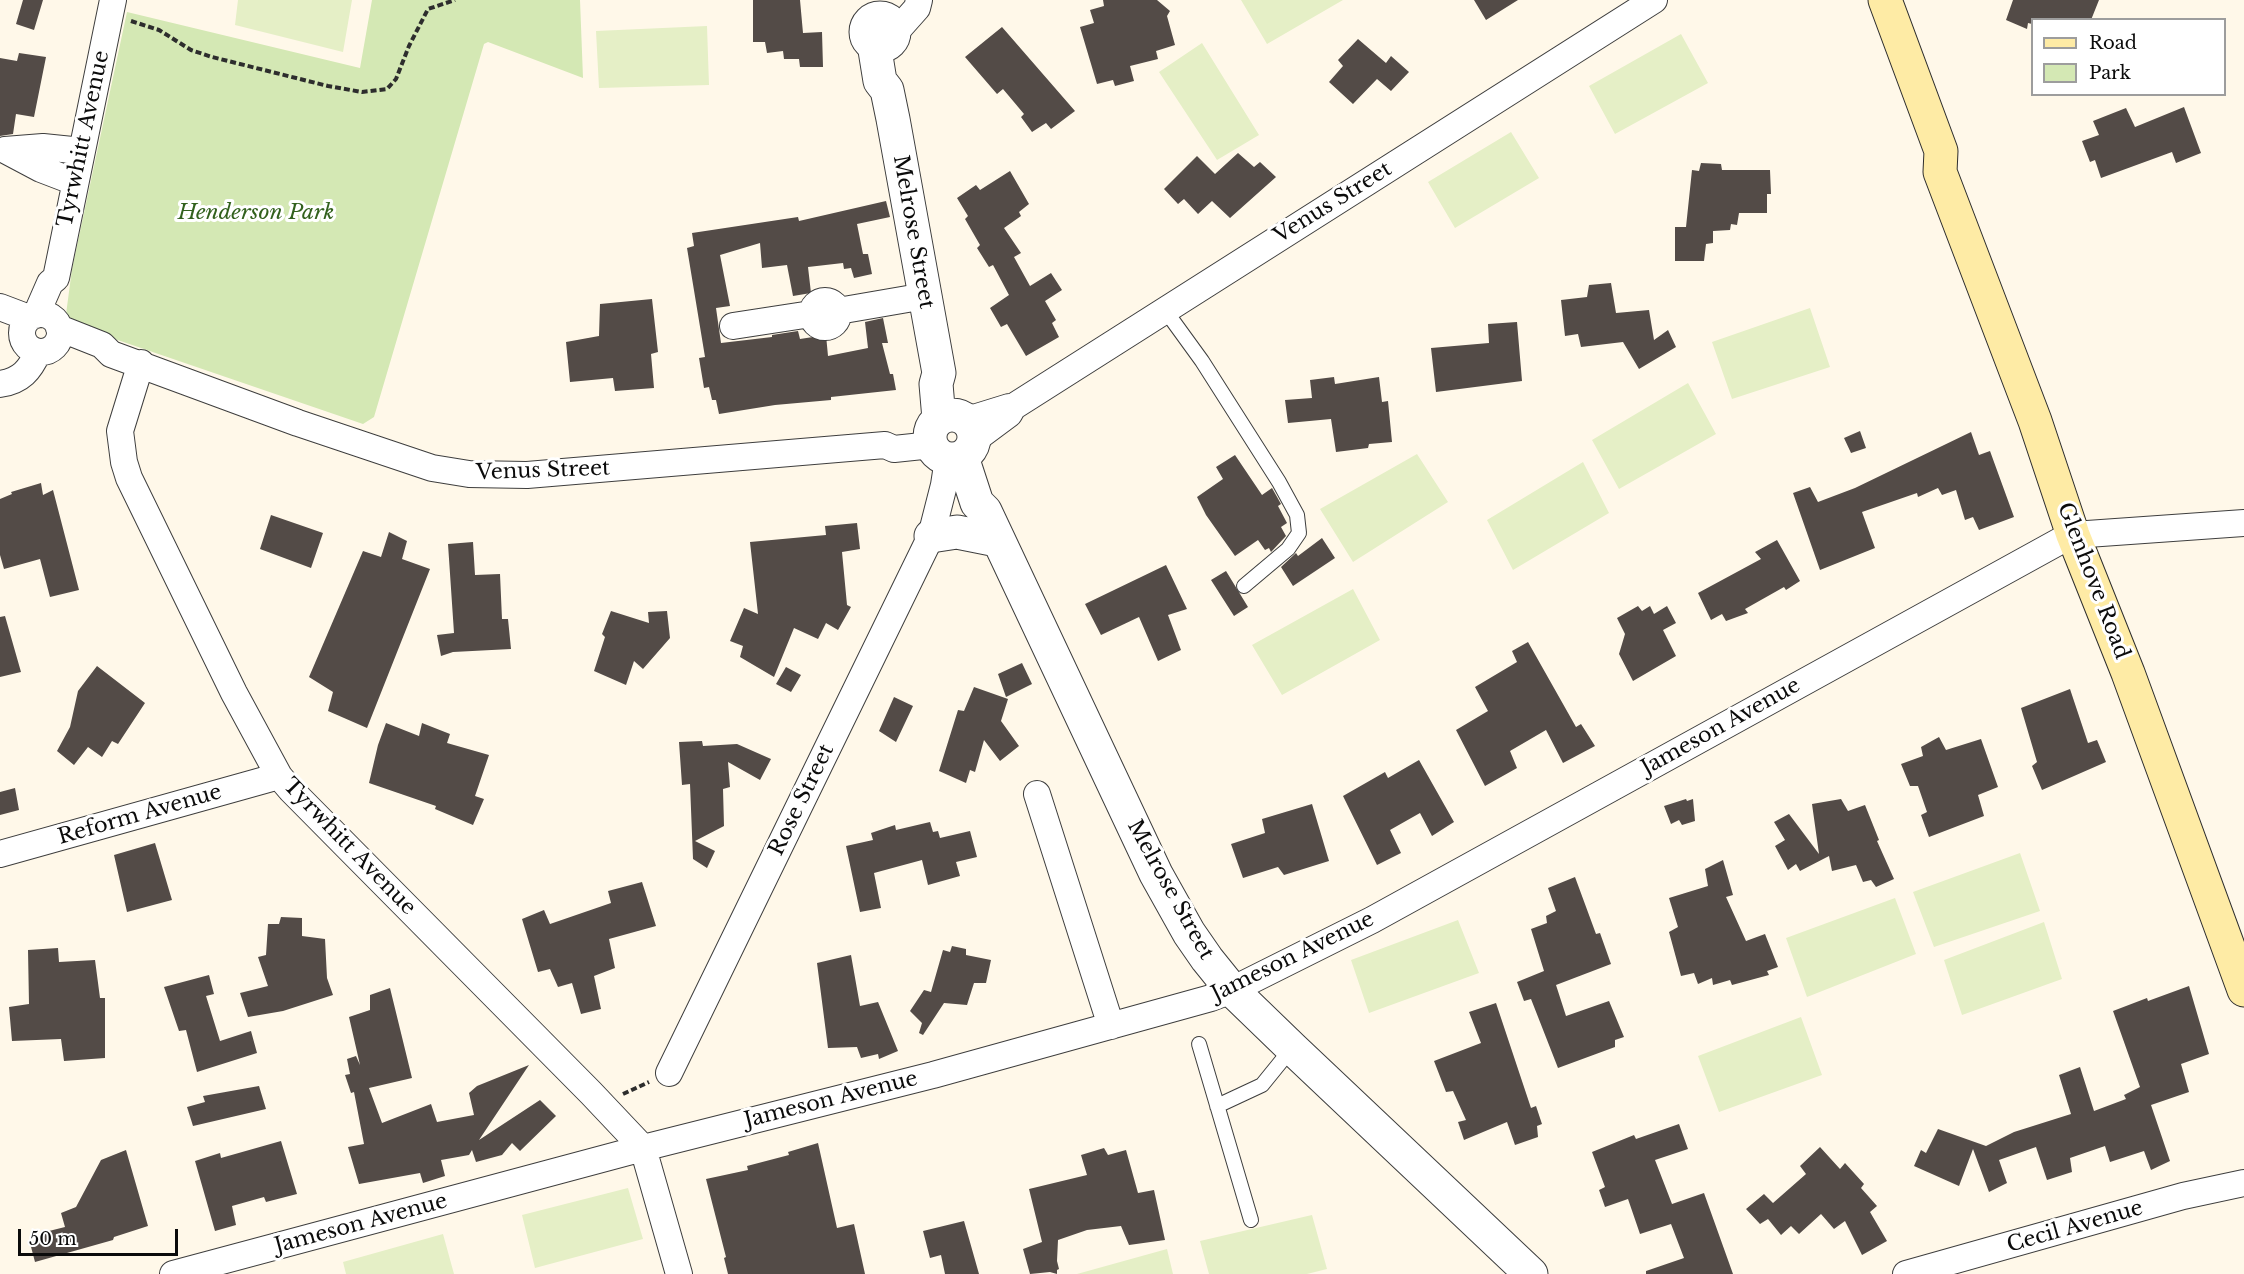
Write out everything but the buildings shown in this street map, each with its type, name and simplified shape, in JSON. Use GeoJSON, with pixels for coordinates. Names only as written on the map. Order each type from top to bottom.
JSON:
{"type":"FeatureCollection","features":[{"type":"Feature","properties":{"kind":"main road","name":"Glenhove Road"},"geometry":{"type":"LineString","coordinates":[[1864,0],[1926,157],[1940,172],[2035,421],[2073,536],[2128,673],[2244,990]]}},
{"type":"Feature","properties":{"kind":"main road","name":"Glenhove Road"},"geometry":{"type":"LineString","coordinates":[[1885,0],[1941,151],[1940,172]]}},
{"type":"Feature","properties":{"kind":"street"},"geometry":{"type":"LineString","coordinates":[[879,23],[919,0]]}},
{"type":"Feature","properties":{"kind":"street","name":"Venus Street"},"geometry":{"type":"LineString","coordinates":[[0,307],[35,331],[97,356],[111,354],[141,363],[298,423],[432,468],[469,474],[527,475],[885,445],[894,449],[954,439],[1009,414],[1013,407],[1654,0]]}},
{"type":"Feature","properties":{"kind":"street","name":"Tyrwhitt Avenue"},"geometry":{"type":"LineString","coordinates":[[35,331],[50,283],[56,278],[111,8]]}},
{"type":"Feature","properties":{"kind":"street","name":"Melrose Street"},"geometry":{"type":"LineString","coordinates":[[879,23],[880,81],[887,90],[939,373],[936,384],[954,439],[986,497],[991,526],[1156,874],[1189,933],[1232,990],[1531,1274]]}},
{"type":"Feature","properties":{"kind":"street"},"geometry":{"type":"LineString","coordinates":[[2,150],[43,147],[82,151]]}},
{"type":"Feature","properties":{"kind":"street"},"geometry":{"type":"LineString","coordinates":[[2,150],[41,170],[75,182]]}},
{"type":"Feature","properties":{"kind":"street"},"geometry":{"type":"LineString","coordinates":[[733,326],[811,314],[820,301],[831,303],[837,311],[925,296]]}},
{"type":"Feature","properties":{"kind":"street"},"geometry":{"type":"LineString","coordinates":[[0,376],[19,362],[35,331]]}},
{"type":"Feature","properties":{"kind":"street"},"geometry":{"type":"LineString","coordinates":[[0,384],[24,375],[35,331]]}},
{"type":"Feature","properties":{"kind":"street","name":"Tyrwhitt Avenue"},"geometry":{"type":"LineString","coordinates":[[141,363],[120,431],[124,462],[129,478],[234,693],[279,776],[643,1148],[679,1274]]}},
{"type":"Feature","properties":{"kind":"street","name":"Rose Street"},"geometry":{"type":"LineString","coordinates":[[669,1073],[933,531],[951,506],[957,483],[954,439]]}},
{"type":"Feature","properties":{"kind":"street","name":"Jameson Avenue"},"geometry":{"type":"LineString","coordinates":[[173,1274],[643,1148],[933,1075],[1211,998],[1232,990],[1372,920],[1982,583],[2073,536],[2244,523]]}},
{"type":"Feature","properties":{"kind":"street"},"geometry":{"type":"LineString","coordinates":[[933,531],[957,532],[991,526]]}},
{"type":"Feature","properties":{"kind":"street","name":"Reform Avenue"},"geometry":{"type":"LineString","coordinates":[[0,854],[279,776]]}},
{"type":"Feature","properties":{"kind":"street"},"geometry":{"type":"LineString","coordinates":[[1037,794],[1111,1026]]}},
{"type":"Feature","properties":{"kind":"street","name":"Cecil Avenue"},"geometry":{"type":"LineString","coordinates":[[1906,1274],[2183,1196],[2244,1184]]}},
{"type":"Feature","properties":{"kind":"lane"},"geometry":{"type":"LineString","coordinates":[[1165,310],[1202,361],[1297,514],[1299,533],[1288,549],[1244,586]]}},
{"type":"Feature","properties":{"kind":"lane"},"geometry":{"type":"LineString","coordinates":[[1199,1044],[1251,1220]]}},
{"type":"Feature","properties":{"kind":"lane"},"geometry":{"type":"LineString","coordinates":[[1217,1106],[1262,1085],[1292,1048]]}},
{"type":"Feature","properties":{"kind":"path"},"geometry":{"type":"LineString","coordinates":[[111,8],[159,30],[191,50],[362,92],[387,89],[396,79],[409,46],[428,9],[455,0]]}},
{"type":"Feature","properties":{"kind":"path"},"geometry":{"type":"LineString","coordinates":[[601,1103],[669,1073]]}},
{"type":"Feature","properties":{"kind":"green space"},"geometry":{"type":"Polygon","coordinates":[[[238,0],[352,0],[343,52],[235,25],[238,0]]]}},
{"type":"Feature","properties":{"kind":"green space","name":"Henderson Park"},"geometry":{"type":"Polygon","coordinates":[[[372,0],[580,0],[583,78],[488,42],[484,44],[374,417],[363,424],[65,322],[72,269],[127,12],[360,68],[372,0]]]}},
{"type":"Feature","properties":{"kind":"green space"},"geometry":{"type":"Polygon","coordinates":[[[1241,0],[1343,0],[1267,44],[1241,0]]]}},
{"type":"Feature","properties":{"kind":"green space"},"geometry":{"type":"Polygon","coordinates":[[[707,26],[709,85],[599,88],[596,31],[707,26]]]}},
{"type":"Feature","properties":{"kind":"green space"},"geometry":{"type":"Polygon","coordinates":[[[1681,34],[1708,83],[1615,134],[1589,86],[1681,34]]]}},
{"type":"Feature","properties":{"kind":"green space"},"geometry":{"type":"Polygon","coordinates":[[[1202,43],[1259,135],[1217,160],[1159,72],[1202,43]]]}},
{"type":"Feature","properties":{"kind":"green space"},"geometry":{"type":"Polygon","coordinates":[[[1511,132],[1539,178],[1455,228],[1428,182],[1511,132]]]}},
{"type":"Feature","properties":{"kind":"green space"},"geometry":{"type":"Polygon","coordinates":[[[1810,308],[1830,367],[1732,399],[1712,342],[1810,308]]]}},
{"type":"Feature","properties":{"kind":"green space"},"geometry":{"type":"Polygon","coordinates":[[[1688,383],[1716,434],[1619,489],[1592,440],[1688,383]]]}},
{"type":"Feature","properties":{"kind":"green space"},"geometry":{"type":"Polygon","coordinates":[[[1417,454],[1448,502],[1353,562],[1320,509],[1417,454]]]}},
{"type":"Feature","properties":{"kind":"green space"},"geometry":{"type":"Polygon","coordinates":[[[1583,462],[1609,513],[1513,570],[1487,520],[1583,462]]]}},
{"type":"Feature","properties":{"kind":"green space"},"geometry":{"type":"Polygon","coordinates":[[[1353,589],[1380,640],[1282,695],[1252,645],[1353,589]]]}},
{"type":"Feature","properties":{"kind":"green space"},"geometry":{"type":"Polygon","coordinates":[[[2020,853],[2040,911],[1934,947],[1913,892],[2020,853]]]}},
{"type":"Feature","properties":{"kind":"green space"},"geometry":{"type":"Polygon","coordinates":[[[1895,898],[1916,954],[1807,997],[1786,938],[1895,898]]]}},
{"type":"Feature","properties":{"kind":"green space"},"geometry":{"type":"Polygon","coordinates":[[[1458,920],[1479,973],[1369,1013],[1351,960],[1458,920]]]}},
{"type":"Feature","properties":{"kind":"green space"},"geometry":{"type":"Polygon","coordinates":[[[2044,922],[2062,979],[1962,1015],[1944,960],[2044,922]]]}},
{"type":"Feature","properties":{"kind":"green space"},"geometry":{"type":"Polygon","coordinates":[[[1801,1017],[1822,1075],[1719,1112],[1698,1056],[1801,1017]]]}},
{"type":"Feature","properties":{"kind":"green space"},"geometry":{"type":"Polygon","coordinates":[[[628,1188],[643,1239],[535,1268],[522,1215],[628,1188]]]}},
{"type":"Feature","properties":{"kind":"green space"},"geometry":{"type":"Polygon","coordinates":[[[1312,1215],[1327,1269],[1307,1274],[1209,1274],[1200,1241],[1312,1215]]]}},
{"type":"Feature","properties":{"kind":"green space"},"geometry":{"type":"Polygon","coordinates":[[[443,1234],[454,1274],[346,1274],[343,1262],[443,1234]]]}},
{"type":"Feature","properties":{"kind":"green space"},"geometry":{"type":"Polygon","coordinates":[[[1167,1249],[1173,1274],[1077,1274],[1167,1249]]]}}]}
